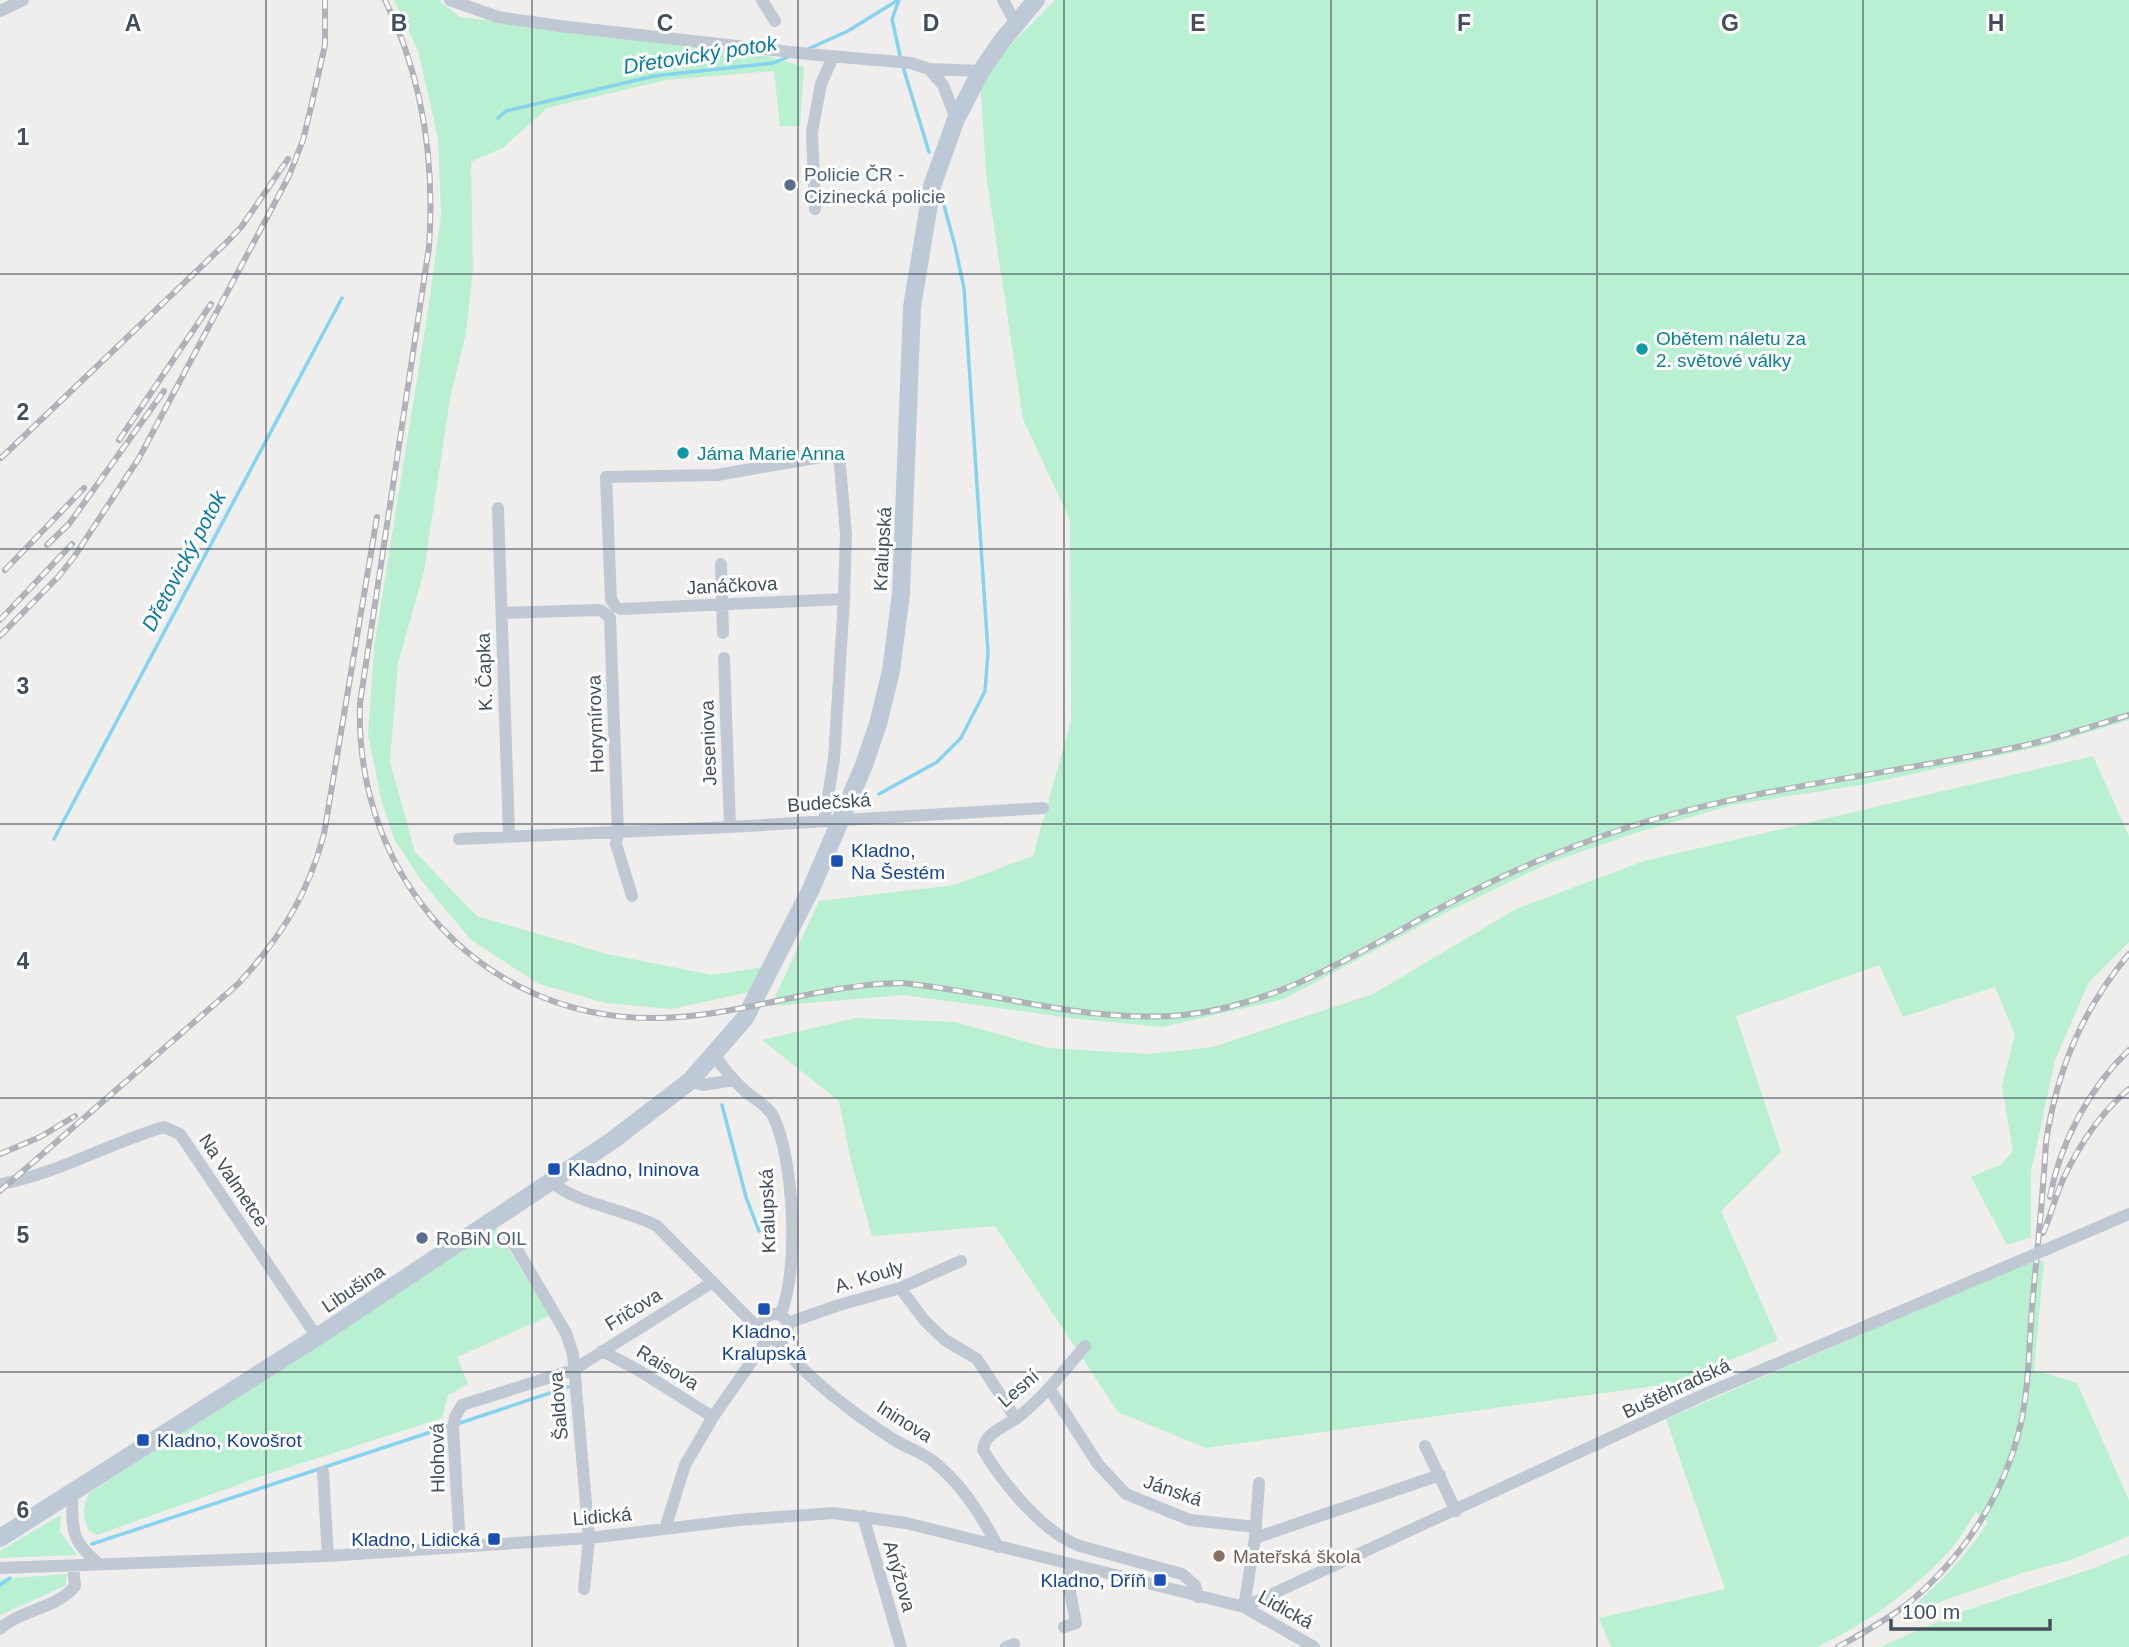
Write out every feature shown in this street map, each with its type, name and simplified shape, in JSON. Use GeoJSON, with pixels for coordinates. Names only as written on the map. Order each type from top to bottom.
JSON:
{"type":"FeatureCollection","features":[{"type":"Feature","properties":{"kind":"main road","name":"Kralupská"},"geometry":{"type":"LineString","coordinates":[[714,1054],[745,1018],[811,889],[833,820],[864,765],[878,723],[891,671],[901,594],[912,307],[932,186],[957,119],[981,71],[1036,0]]}},
{"type":"Feature","properties":{"kind":"main road","name":"Libušina"},"geometry":{"type":"LineString","coordinates":[[0,1538],[317,1338],[613,1140],[690,1081],[714,1054]]}},
{"type":"Feature","properties":{"kind":"street"},"geometry":{"type":"LineString","coordinates":[[0,11],[23,0]]}},
{"type":"Feature","properties":{"kind":"street"},"geometry":{"type":"LineString","coordinates":[[450,0],[498,17],[788,52],[911,63],[929,69],[981,71]]}},
{"type":"Feature","properties":{"kind":"street"},"geometry":{"type":"LineString","coordinates":[[762,0],[775,21]]}},
{"type":"Feature","properties":{"kind":"street"},"geometry":{"type":"LineString","coordinates":[[1003,0],[1016,24]]}},
{"type":"Feature","properties":{"kind":"street"},"geometry":{"type":"LineString","coordinates":[[815,209],[812,132],[821,85],[833,57]]}},
{"type":"Feature","properties":{"kind":"street"},"geometry":{"type":"LineString","coordinates":[[929,69],[943,85],[957,119]]}},
{"type":"Feature","properties":{"kind":"street","name":"Kralupská"},"geometry":{"type":"LineString","coordinates":[[621,609],[611,600],[606,477],[717,475],[839,454],[846,534],[833,820]]}},
{"type":"Feature","properties":{"kind":"street","name":"K. Čapka"},"geometry":{"type":"LineString","coordinates":[[498,508],[509,835]]}},
{"type":"Feature","properties":{"kind":"street"},"geometry":{"type":"LineString","coordinates":[[721,564],[723,633]]}},
{"type":"Feature","properties":{"kind":"street","name":"Janáčkova"},"geometry":{"type":"LineString","coordinates":[[621,609],[844,599]]}},
{"type":"Feature","properties":{"kind":"street","name":"Horymírova"},"geometry":{"type":"LineString","coordinates":[[502,613],[597,610],[608,614],[611,622],[618,833]]}},
{"type":"Feature","properties":{"kind":"street","name":"Jeseniova"},"geometry":{"type":"LineString","coordinates":[[724,658],[730,827]]}},
{"type":"Feature","properties":{"kind":"street","name":"Budečská"},"geometry":{"type":"LineString","coordinates":[[459,839],[509,835],[618,833],[1043,808]]}},
{"type":"Feature","properties":{"kind":"street"},"geometry":{"type":"LineString","coordinates":[[618,833],[616,844],[632,896]]}},
{"type":"Feature","properties":{"kind":"street","name":"Kralupská"},"geometry":{"type":"LineString","coordinates":[[714,1054],[734,1080],[772,1114],[788,1163],[793,1225],[788,1300],[784,1319]]}},
{"type":"Feature","properties":{"kind":"street"},"geometry":{"type":"LineString","coordinates":[[690,1081],[703,1085],[734,1080]]}},
{"type":"Feature","properties":{"kind":"street","name":"Na Valmetce"},"geometry":{"type":"LineString","coordinates":[[0,1184],[27,1178],[133,1136],[164,1127],[180,1134],[317,1338]]}},
{"type":"Feature","properties":{"kind":"street","name":"Ininova"},"geometry":{"type":"LineString","coordinates":[[551,1182],[564,1192],[638,1216],[657,1226],[752,1322],[849,1408],[896,1440],[934,1461],[966,1495],[998,1547]]}},
{"type":"Feature","properties":{"kind":"street","name":"Buštěhradská"},"geometry":{"type":"LineString","coordinates":[[1244,1607],[1703,1395],[2129,1214]]}},
{"type":"Feature","properties":{"kind":"street","name":"Šaldova"},"geometry":{"type":"LineString","coordinates":[[509,1236],[566,1333],[573,1354],[589,1538],[584,1589]]}},
{"type":"Feature","properties":{"kind":"street","name":"A. Kouly"},"geometry":{"type":"LineString","coordinates":[[784,1319],[900,1289],[961,1261]]}},
{"type":"Feature","properties":{"kind":"street","name":"Fričova"},"geometry":{"type":"LineString","coordinates":[[573,1370],[713,1282]]}},
{"type":"Feature","properties":{"kind":"street"},"geometry":{"type":"LineString","coordinates":[[900,1289],[925,1321],[945,1340],[977,1359],[1016,1419]]}},
{"type":"Feature","properties":{"kind":"street"},"geometry":{"type":"LineString","coordinates":[[665,1529],[685,1465],[713,1417],[769,1336],[767,1317],[784,1319],[786,1335],[769,1336]]}},
{"type":"Feature","properties":{"kind":"street","name":"Lesní"},"geometry":{"type":"LineString","coordinates":[[1085,1346],[1049,1388],[1016,1419],[1002,1426],[985,1441],[983,1450],[1025,1505],[1064,1539],[1182,1574],[1195,1585],[1198,1597]]}},
{"type":"Feature","properties":{"kind":"street","name":"Raisova"},"geometry":{"type":"LineString","coordinates":[[602,1351],[639,1370],[713,1417]]}},
{"type":"Feature","properties":{"kind":"street","name":"Hlohová"},"geometry":{"type":"LineString","coordinates":[[460,1546],[454,1423],[462,1405],[573,1370]]}},
{"type":"Feature","properties":{"kind":"street","name":"Jánská"},"geometry":{"type":"LineString","coordinates":[[1049,1388],[1098,1464],[1126,1494],[1190,1520],[1255,1533],[1440,1475]]}},
{"type":"Feature","properties":{"kind":"street"},"geometry":{"type":"LineString","coordinates":[[1425,1446],[1456,1511]]}},
{"type":"Feature","properties":{"kind":"street"},"geometry":{"type":"LineString","coordinates":[[323,1472],[328,1556]]}},
{"type":"Feature","properties":{"kind":"street"},"geometry":{"type":"LineString","coordinates":[[1244,1607],[1259,1483]]}},
{"type":"Feature","properties":{"kind":"street"},"geometry":{"type":"LineString","coordinates":[[72,1493],[73,1530],[81,1549],[99,1564]]}},
{"type":"Feature","properties":{"kind":"street","name":"Lidická"},"geometry":{"type":"LineString","coordinates":[[0,1568],[328,1556],[589,1538],[833,1513],[906,1523],[1244,1607],[1314,1647]]}},
{"type":"Feature","properties":{"kind":"street","name":"Anýžova"},"geometry":{"type":"LineString","coordinates":[[863,1516],[901,1647]]}},
{"type":"Feature","properties":{"kind":"street"},"geometry":{"type":"LineString","coordinates":[[0,1629],[9,1620],[67,1596],[75,1586],[73,1566]]}},
{"type":"Feature","properties":{"kind":"street"},"geometry":{"type":"LineString","coordinates":[[1065,1627],[1076,1623],[1069,1587],[1072,1566]]}},
{"type":"Feature","properties":{"kind":"green space"},"geometry":{"type":"Polygon","coordinates":[[[394,0],[438,0],[460,17],[768,56],[804,67],[800,126],[780,126],[774,71],[666,80],[547,108],[504,147],[471,162],[473,270],[466,333],[450,399],[424,571],[398,663],[390,762],[415,852],[477,916],[607,954],[712,975],[764,967],[750,992],[671,1009],[606,1003],[539,984],[471,940],[421,880],[394,839],[381,798],[368,735],[374,648],[441,215],[438,138],[418,51],[394,0]]]}},
{"type":"Feature","properties":{"kind":"green space"},"geometry":{"type":"Polygon","coordinates":[[[1055,0],[2129,0],[2129,720],[2043,746],[1861,785],[1732,805],[1632,834],[1549,863],[1439,916],[1284,999],[1162,1027],[1079,1019],[904,995],[771,1006],[819,901],[954,885],[1033,856],[1071,721],[1070,520],[1023,419],[986,174],[980,76],[1055,0]]]}},
{"type":"Feature","properties":{"kind":"green space"},"geometry":{"type":"Polygon","coordinates":[[[2093,756],[2129,836],[2129,942],[2089,982],[2055,1060],[2031,1172],[2031,1237],[2007,1245],[1971,1177],[2002,1164],[2013,1151],[2002,1086],[2015,1035],[1995,987],[1903,1017],[1879,965],[1736,1016],[1781,1152],[1721,1211],[1778,1340],[1676,1383],[1206,1448],[1118,1412],[995,1226],[872,1236],[851,1161],[839,1101],[762,1040],[856,1018],[955,1022],[1048,1048],[1149,1054],[1213,1047],[1373,994],[1516,909],[1644,861],[2093,756]]]}},
{"type":"Feature","properties":{"kind":"green space"},"geometry":{"type":"Polygon","coordinates":[[[496,1228],[549,1316],[457,1357],[468,1384],[448,1395],[442,1418],[262,1476],[97,1535],[89,1531],[84,1512],[89,1493],[496,1228]]]}},
{"type":"Feature","properties":{"kind":"green space"},"geometry":{"type":"Polygon","coordinates":[[[2044,1261],[2034,1370],[2077,1383],[2129,1500],[2129,1536],[2071,1560],[2022,1573],[1903,1615],[1949,1572],[1970,1548],[1988,1522],[1976,1512],[1952,1548],[1922,1578],[1854,1628],[1817,1647],[1611,1647],[1599,1618],[1725,1589],[1666,1419],[2029,1262],[2044,1261]]]}},
{"type":"Feature","properties":{"kind":"green space"},"geometry":{"type":"Polygon","coordinates":[[[61,1515],[60,1532],[77,1555],[0,1558],[1,1550],[61,1515]]]}},
{"type":"Feature","properties":{"kind":"green space"},"geometry":{"type":"Polygon","coordinates":[[[2129,1554],[2129,1647],[1880,1647],[1955,1614],[2129,1554]]]}},
{"type":"Feature","properties":{"kind":"green space"},"geometry":{"type":"Polygon","coordinates":[[[67,1574],[65,1586],[0,1615],[0,1579],[67,1574]]]}},
{"type":"Feature","properties":{"kind":"waterway","name":"Dřetovický potok"},"geometry":{"type":"LineString","coordinates":[[808,49],[848,31],[898,0]]}},
{"type":"Feature","properties":{"kind":"waterway"},"geometry":{"type":"LineString","coordinates":[[899,0],[892,19],[901,60]]}},
{"type":"Feature","properties":{"kind":"waterway","name":"Dřetovický potok"},"geometry":{"type":"LineString","coordinates":[[498,118],[506,111],[654,76],[773,63],[788,57]]}},
{"type":"Feature","properties":{"kind":"waterway"},"geometry":{"type":"LineString","coordinates":[[903,67],[929,152]]}},
{"type":"Feature","properties":{"kind":"waterway"},"geometry":{"type":"LineString","coordinates":[[879,794],[937,762],[961,738],[985,691],[988,652],[964,288],[940,191]]}},
{"type":"Feature","properties":{"kind":"waterway","name":"Dřetovický potok"},"geometry":{"type":"LineString","coordinates":[[54,839],[342,298]]}},
{"type":"Feature","properties":{"kind":"waterway"},"geometry":{"type":"LineString","coordinates":[[722,1105],[746,1197],[759,1231]]}},
{"type":"Feature","properties":{"kind":"waterway"},"geometry":{"type":"LineString","coordinates":[[457,1424],[568,1387]]}},
{"type":"Feature","properties":{"kind":"waterway"},"geometry":{"type":"LineString","coordinates":[[92,1544],[449,1426]]}},
{"type":"Feature","properties":{"kind":"waterway"},"geometry":{"type":"LineString","coordinates":[[0,1585],[10,1578]]}},
{"type":"Feature","properties":{"kind":"railway"},"geometry":{"type":"LineString","coordinates":[[311,107],[325,45],[325,0]]}},
{"type":"Feature","properties":{"kind":"railway"},"geometry":{"type":"LineString","coordinates":[[385,0],[409,59],[424,120],[430,215],[429,247],[360,703],[364,767],[379,826],[405,880],[441,927],[485,966],[537,995],[596,1013],[660,1018],[721,1012],[841,989],[902,983],[1112,1015],[1183,1015],[1219,1009],[1254,1000],[1321,973],[1491,882],[1626,828],[1722,802],[2017,747],[2129,715]]}},
{"type":"Feature","properties":{"kind":"railway"},"geometry":{"type":"LineString","coordinates":[[0,636],[74,557],[139,458],[289,176],[303,140],[313,99]]}},
{"type":"Feature","properties":{"kind":"railway"},"geometry":{"type":"LineString","coordinates":[[1,458],[228,241],[242,226],[288,159]]}},
{"type":"Feature","properties":{"kind":"railway"},"geometry":{"type":"LineString","coordinates":[[119,440],[211,304]]}},
{"type":"Feature","properties":{"kind":"railway"},"geometry":{"type":"LineString","coordinates":[[47,545],[69,524],[164,391]]}},
{"type":"Feature","properties":{"kind":"railway"},"geometry":{"type":"LineString","coordinates":[[5,570],[84,488]]}},
{"type":"Feature","properties":{"kind":"railway"},"geometry":{"type":"LineString","coordinates":[[0,1191],[238,984],[291,914],[310,877],[324,834],[377,517]]}},
{"type":"Feature","properties":{"kind":"railway"},"geometry":{"type":"LineString","coordinates":[[0,620],[72,544]]}},
{"type":"Feature","properties":{"kind":"railway"},"geometry":{"type":"LineString","coordinates":[[1838,1647],[1881,1622],[1927,1587],[1946,1567],[1979,1523],[2004,1475],[2014,1449],[2026,1394],[2046,1142],[2057,1090],[2085,1019],[2112,975],[2129,954]]}},
{"type":"Feature","properties":{"kind":"railway"},"geometry":{"type":"LineString","coordinates":[[2050,1197],[2061,1157],[2078,1118],[2101,1081],[2129,1050]]}},
{"type":"Feature","properties":{"kind":"railway"},"geometry":{"type":"LineString","coordinates":[[2043,1233],[2064,1177],[2077,1153],[2100,1118],[2129,1089]]}},
{"type":"Feature","properties":{"kind":"railway"},"geometry":{"type":"LineString","coordinates":[[0,1154],[40,1137],[75,1116]]}},
{"type":"Feature","properties":{"kind":"place","name":"Policie ČR - Cizinecká policie"},"geometry":{"type":"Point","coordinates":[790,185]}},
{"type":"Feature","properties":{"kind":"place","name":"Obětem náletu za 2. světové války"},"geometry":{"type":"Point","coordinates":[1642,349]}},
{"type":"Feature","properties":{"kind":"place","name":"Jáma Marie Anna"},"geometry":{"type":"Point","coordinates":[683,453]}},
{"type":"Feature","properties":{"kind":"place","name":"Kladno, Na Šestém"},"geometry":{"type":"Point","coordinates":[837,861]}},
{"type":"Feature","properties":{"kind":"place","name":"Kladno, Ininova"},"geometry":{"type":"Point","coordinates":[554,1169]}},
{"type":"Feature","properties":{"kind":"place","name":"RoBiN OIL"},"geometry":{"type":"Point","coordinates":[422,1238]}},
{"type":"Feature","properties":{"kind":"place","name":"Kladno, Kralupská"},"geometry":{"type":"Point","coordinates":[764,1309]}},
{"type":"Feature","properties":{"kind":"place","name":"Kladno, Kovošrot"},"geometry":{"type":"Point","coordinates":[143,1440]}},
{"type":"Feature","properties":{"kind":"place","name":"Kladno, Lidická"},"geometry":{"type":"Point","coordinates":[494,1539]}},
{"type":"Feature","properties":{"kind":"place","name":"Mateřská škola"},"geometry":{"type":"Point","coordinates":[1219,1556]}},
{"type":"Feature","properties":{"kind":"place","name":"Kladno, Dříň"},"geometry":{"type":"Point","coordinates":[1160,1580]}}]}
